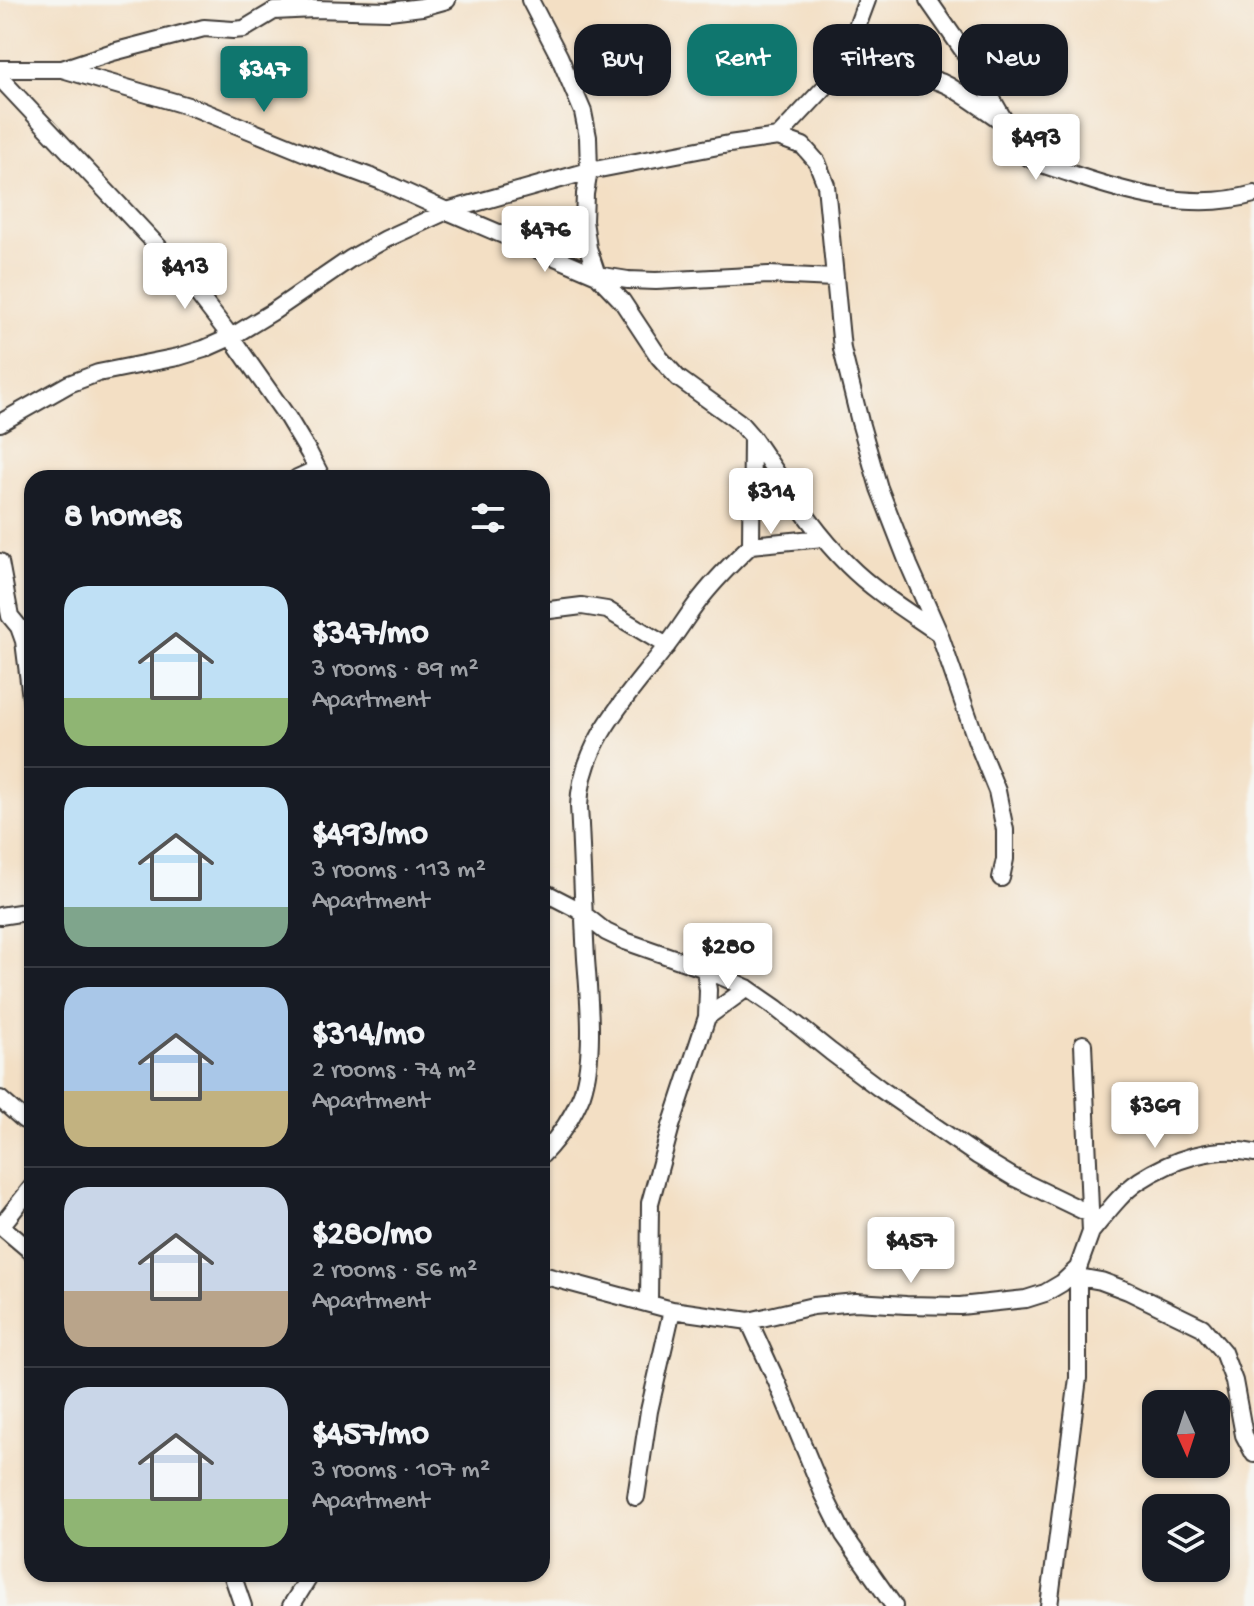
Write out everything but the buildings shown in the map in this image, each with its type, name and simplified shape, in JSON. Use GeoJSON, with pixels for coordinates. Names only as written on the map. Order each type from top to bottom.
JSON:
{"type":"FeatureCollection","features":[{"type":"Feature","properties":{"kind":"street"},"geometry":{"type":"LineString","coordinates":[[62,69],[204,28],[244,29],[274,11],[389,11],[447,0]]}},
{"type":"Feature","properties":{"kind":"street"},"geometry":{"type":"LineString","coordinates":[[530,0],[583,112],[588,137],[589,171],[584,221],[588,248],[597,275],[622,301],[659,357],[678,378],[739,422],[752,437],[823,538],[850,567],[890,600],[939,633]]}},
{"type":"Feature","properties":{"kind":"street"},"geometry":{"type":"LineString","coordinates":[[858,24],[867,0]]}},
{"type":"Feature","properties":{"kind":"street"},"geometry":{"type":"LineString","coordinates":[[928,0],[969,59],[1025,155],[1105,185],[1150,195],[1191,201],[1222,201],[1254,194]]}},
{"type":"Feature","properties":{"kind":"street"},"geometry":{"type":"LineString","coordinates":[[0,69],[62,69],[195,108],[379,180],[597,275],[656,281],[769,275],[834,278]]}},
{"type":"Feature","properties":{"kind":"street"},"geometry":{"type":"LineString","coordinates":[[0,78],[187,280],[288,418],[318,470]]}},
{"type":"Feature","properties":{"kind":"street"},"geometry":{"type":"LineString","coordinates":[[942,84],[1008,126]]}},
{"type":"Feature","properties":{"kind":"street"},"geometry":{"type":"LineString","coordinates":[[778,137],[817,96]]}},
{"type":"Feature","properties":{"kind":"street"},"geometry":{"type":"LineString","coordinates":[[0,423],[69,384],[119,368],[178,357],[231,337],[350,259],[447,211],[589,171],[729,144],[778,137],[803,146],[817,162],[826,185],[842,349],[867,449],[879,488],[939,633],[997,791],[1005,830],[1005,859],[1001,878]]}},
{"type":"Feature","properties":{"kind":"street"},"geometry":{"type":"LineString","coordinates":[[751,545],[752,437]]}},
{"type":"Feature","properties":{"kind":"street"},"geometry":{"type":"LineString","coordinates":[[550,1147],[572,1117],[587,1071],[588,1001],[579,788],[588,759],[623,701],[699,601],[751,545],[823,538]]}},
{"type":"Feature","properties":{"kind":"street"},"geometry":{"type":"LineString","coordinates":[[0,562],[5,616],[19,627],[24,641]]}},
{"type":"Feature","properties":{"kind":"street"},"geometry":{"type":"LineString","coordinates":[[550,610],[582,606],[607,610],[667,646]]}},
{"type":"Feature","properties":{"kind":"street"},"geometry":{"type":"LineString","coordinates":[[550,895],[625,941],[705,969],[747,988],[879,1088],[978,1156],[1013,1177],[1092,1215]]}},
{"type":"Feature","properties":{"kind":"street"},"geometry":{"type":"LineString","coordinates":[[0,916],[24,912]]}},
{"type":"Feature","properties":{"kind":"street"},"geometry":{"type":"LineString","coordinates":[[649,1304],[649,1223],[653,1188],[707,1017],[705,969]]}},
{"type":"Feature","properties":{"kind":"street"},"geometry":{"type":"LineString","coordinates":[[707,1017],[747,988]]}},
{"type":"Feature","properties":{"kind":"street"},"geometry":{"type":"LineString","coordinates":[[1049,1606],[1078,1378],[1078,1272],[1091,1232],[1083,1044]]}},
{"type":"Feature","properties":{"kind":"street"},"geometry":{"type":"LineString","coordinates":[[0,1099],[24,1120]]}},
{"type":"Feature","properties":{"kind":"street"},"geometry":{"type":"LineString","coordinates":[[1091,1232],[1128,1191],[1161,1169],[1193,1156],[1217,1151],[1254,1153]]}},
{"type":"Feature","properties":{"kind":"street"},"geometry":{"type":"LineString","coordinates":[[24,1197],[0,1226],[24,1246]]}},
{"type":"Feature","properties":{"kind":"street"},"geometry":{"type":"LineString","coordinates":[[550,1277],[672,1310],[749,1321],[813,1306],[856,1302],[960,1306],[1026,1299],[1045,1293],[1078,1272]]}},
{"type":"Feature","properties":{"kind":"street"},"geometry":{"type":"LineString","coordinates":[[1078,1272],[1128,1291],[1202,1327],[1223,1352],[1234,1381],[1244,1435],[1254,1454]]}},
{"type":"Feature","properties":{"kind":"street"},"geometry":{"type":"LineString","coordinates":[[636,1497],[649,1411],[672,1310]]}},
{"type":"Feature","properties":{"kind":"street"},"geometry":{"type":"LineString","coordinates":[[749,1321],[844,1535],[894,1606]]}},
{"type":"Feature","properties":{"kind":"street"},"geometry":{"type":"LineString","coordinates":[[234,1582],[238,1602]]}},
{"type":"Feature","properties":{"kind":"street"},"geometry":{"type":"LineString","coordinates":[[291,1606],[306,1582]]}}]}
